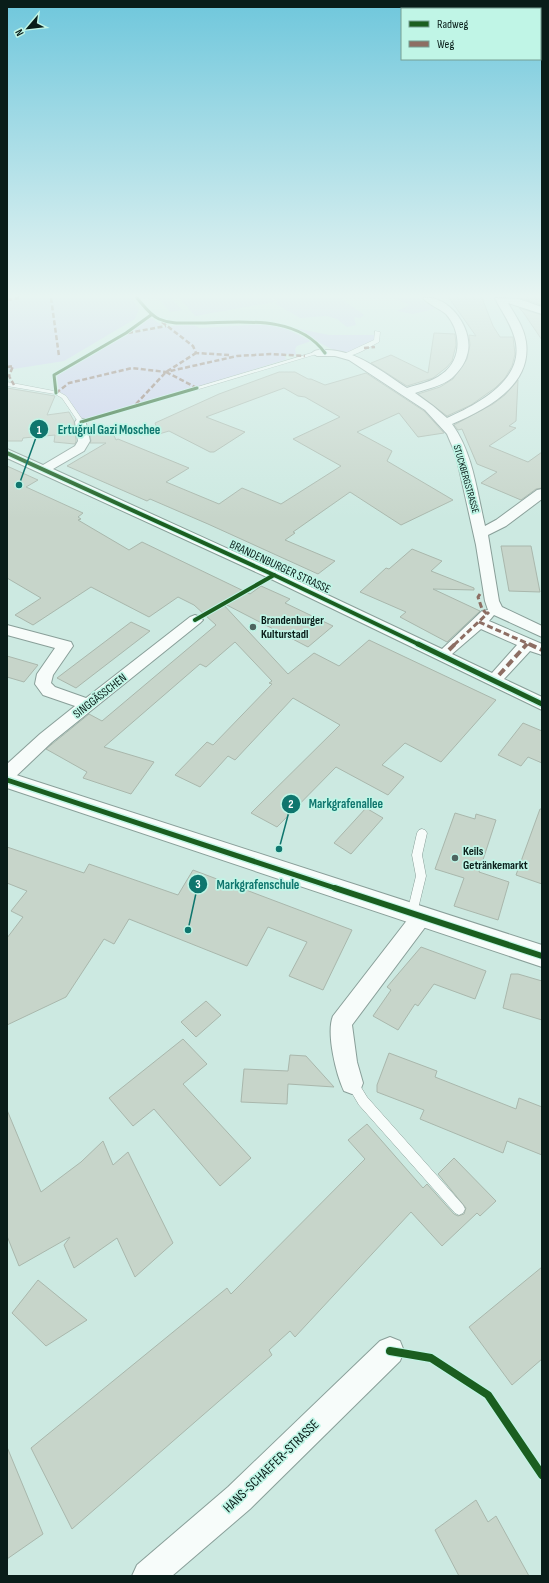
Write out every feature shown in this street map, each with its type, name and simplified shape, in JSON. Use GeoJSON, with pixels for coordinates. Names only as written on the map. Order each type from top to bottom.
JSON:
{"type":"FeatureCollection","features":[{"type":"Feature","properties":{"kind":"street","name":"STUCKBERGSTRASSE"},"geometry":{"type":"LineString","coordinates":[[373,372],[429,408],[445,423],[453,434],[462,455],[481,533],[492,601],[496,610],[542,632]]}},
{"type":"Feature","properties":{"kind":"street"},"geometry":{"type":"LineString","coordinates":[[406,392],[446,376],[450,372]]}},
{"type":"Feature","properties":{"kind":"street"},"geometry":{"type":"LineString","coordinates":[[445,423],[482,408],[502,397],[525,377]]}},
{"type":"Feature","properties":{"kind":"street"},"geometry":{"type":"LineString","coordinates":[[43,470],[80,448],[84,442],[81,422]]}},
{"type":"Feature","properties":{"kind":"street","name":"BRANDENBURGER STRASSE"},"geometry":{"type":"LineString","coordinates":[[7,453],[271,569],[542,704]]}},
{"type":"Feature","properties":{"kind":"street"},"geometry":{"type":"LineString","coordinates":[[481,533],[502,523],[542,492]]}},
{"type":"Feature","properties":{"kind":"street"},"geometry":{"type":"LineString","coordinates":[[480,594],[478,597],[485,616],[527,644],[542,650]]}},
{"type":"Feature","properties":{"kind":"street"},"geometry":{"type":"LineString","coordinates":[[449,650],[485,616]]}},
{"type":"Feature","properties":{"kind":"street","name":"SINGGÄSSCHEN"},"geometry":{"type":"LineString","coordinates":[[7,774],[46,738],[195,620]]}},
{"type":"Feature","properties":{"kind":"street"},"geometry":{"type":"LineString","coordinates":[[7,630],[65,646],[45,674],[43,684],[49,691],[89,705]]}},
{"type":"Feature","properties":{"kind":"street"},"geometry":{"type":"LineString","coordinates":[[499,675],[527,644]]}},
{"type":"Feature","properties":{"kind":"street"},"geometry":{"type":"LineString","coordinates":[[7,780],[542,956]]}},
{"type":"Feature","properties":{"kind":"street"},"geometry":{"type":"LineString","coordinates":[[352,1083],[346,1062],[341,1023],[417,915]]}},
{"type":"Feature","properties":{"kind":"street","name":"HANS-SCHAEFER-STRASSE"},"geometry":{"type":"LineString","coordinates":[[148,1576],[239,1498],[390,1351]]}},
{"type":"Feature","properties":{"kind":"lane"},"geometry":{"type":"LineString","coordinates":[[197,388],[252,372]]}},
{"type":"Feature","properties":{"kind":"lane"},"geometry":{"type":"LineString","coordinates":[[7,384],[56,393],[64,397],[81,422]]}},
{"type":"Feature","properties":{"kind":"lane"},"geometry":{"type":"LineString","coordinates":[[417,915],[421,876],[417,855],[422,834]]}},
{"type":"Feature","properties":{"kind":"lane"},"geometry":{"type":"LineString","coordinates":[[352,1083],[363,1100],[459,1208]]}},
{"type":"Feature","properties":{"kind":"shaded area"},"geometry":{"type":"Polygon","coordinates":[[[62,372],[246,372],[131,408],[82,420],[66,396],[59,392],[57,375],[62,372]]]}},
{"type":"Feature","properties":{"kind":"building"},"geometry":{"type":"Polygon","coordinates":[[[279,372],[295,372],[308,379],[325,385],[366,373],[424,411],[444,433],[418,437],[399,413],[357,432],[392,451],[387,461],[453,500],[401,525],[350,492],[293,532],[295,533],[285,540],[335,561],[318,574],[150,499],[147,501],[67,466],[106,443],[90,443],[89,430],[110,427],[116,440],[118,439],[189,468],[166,482],[219,504],[242,488],[281,504],[341,466],[293,439],[340,417],[305,397],[298,396],[284,388],[206,417],[245,432],[214,452],[210,452],[169,431],[159,434],[155,423],[219,394],[279,372]]]}},
{"type":"Feature","properties":{"kind":"building"},"geometry":{"type":"Polygon","coordinates":[[[385,372],[426,372],[441,372],[433,378],[407,386],[385,372]]]}},
{"type":"Feature","properties":{"kind":"building"},"geometry":{"type":"Polygon","coordinates":[[[458,372],[509,372],[505,378],[495,388],[471,405],[447,416],[418,394],[440,387],[453,379],[458,372]]]}},
{"type":"Feature","properties":{"kind":"building"},"geometry":{"type":"Polygon","coordinates":[[[518,380],[516,421],[509,426],[516,428],[489,446],[528,462],[542,452],[542,488],[536,489],[521,500],[481,483],[497,472],[477,464],[462,429],[458,430],[454,425],[493,404],[505,395],[518,380]]]}},
{"type":"Feature","properties":{"kind":"building"},"geometry":{"type":"Polygon","coordinates":[[[7,388],[55,396],[47,415],[69,412],[74,421],[75,444],[54,442],[55,435],[23,438],[22,441],[7,441],[7,388]]]}},
{"type":"Feature","properties":{"kind":"building"},"geometry":{"type":"Polygon","coordinates":[[[7,466],[38,480],[26,487],[83,513],[78,517],[81,519],[78,520],[129,550],[142,542],[250,594],[261,586],[290,599],[285,603],[333,626],[308,647],[221,602],[288,674],[314,653],[339,666],[369,640],[496,700],[441,762],[405,743],[382,765],[404,777],[388,795],[336,767],[277,827],[251,813],[340,725],[293,698],[235,760],[228,756],[200,787],[175,775],[207,742],[213,745],[272,684],[269,683],[272,681],[235,642],[206,667],[200,664],[104,747],[154,762],[131,794],[83,778],[87,772],[46,749],[89,714],[102,721],[216,625],[194,605],[178,597],[149,617],[91,587],[33,625],[15,615],[41,598],[7,578],[7,466]]]}},
{"type":"Feature","properties":{"kind":"building"},"geometry":{"type":"Polygon","coordinates":[[[501,546],[531,546],[540,592],[509,591],[501,546]]]}},
{"type":"Feature","properties":{"kind":"building"},"geometry":{"type":"Polygon","coordinates":[[[412,549],[442,561],[431,571],[474,588],[474,590],[433,589],[480,611],[447,642],[400,617],[406,612],[360,592],[386,568],[389,569],[412,549]]]}},
{"type":"Feature","properties":{"kind":"building"},"geometry":{"type":"Polygon","coordinates":[[[131,622],[150,631],[76,688],[57,678],[131,622]]]}},
{"type":"Feature","properties":{"kind":"building"},"geometry":{"type":"Polygon","coordinates":[[[7,656],[38,665],[24,682],[7,677],[7,656]]]}},
{"type":"Feature","properties":{"kind":"building"},"geometry":{"type":"Polygon","coordinates":[[[523,723],[542,731],[542,763],[528,757],[521,766],[498,755],[523,723]]]}},
{"type":"Feature","properties":{"kind":"building"},"geometry":{"type":"Polygon","coordinates":[[[366,808],[383,818],[351,854],[334,843],[366,808]]]}},
{"type":"Feature","properties":{"kind":"building"},"geometry":{"type":"Polygon","coordinates":[[[540,809],[542,809],[542,884],[516,875],[540,809]]]}},
{"type":"Feature","properties":{"kind":"building"},"geometry":{"type":"Polygon","coordinates":[[[455,813],[475,819],[476,814],[496,820],[479,872],[509,882],[498,920],[454,906],[464,878],[435,869],[455,813]]]}},
{"type":"Feature","properties":{"kind":"building"},"geometry":{"type":"Polygon","coordinates":[[[7,847],[84,873],[89,864],[178,895],[193,870],[352,930],[323,990],[289,976],[307,942],[268,927],[247,966],[129,919],[114,944],[104,939],[66,997],[7,1025],[7,938],[23,917],[11,911],[27,891],[7,883],[7,847]]]}},
{"type":"Feature","properties":{"kind":"building"},"geometry":{"type":"Polygon","coordinates":[[[421,947],[486,971],[475,999],[434,984],[418,1006],[415,1004],[398,1030],[373,1016],[391,990],[387,987],[421,947]]]}},
{"type":"Feature","properties":{"kind":"building"},"geometry":{"type":"Polygon","coordinates":[[[511,974],[518,974],[542,981],[542,1020],[503,1008],[511,974]]]}},
{"type":"Feature","properties":{"kind":"building"},"geometry":{"type":"Polygon","coordinates":[[[206,1001],[221,1015],[196,1037],[181,1022],[206,1001]]]}},
{"type":"Feature","properties":{"kind":"building"},"geometry":{"type":"Polygon","coordinates":[[[183,1039],[207,1064],[183,1084],[251,1158],[220,1186],[154,1109],[133,1126],[109,1098],[183,1039]]]}},
{"type":"Feature","properties":{"kind":"building"},"geometry":{"type":"Polygon","coordinates":[[[389,1053],[437,1071],[435,1077],[516,1109],[519,1098],[542,1107],[542,1155],[507,1141],[503,1153],[420,1119],[424,1110],[377,1092],[377,1085],[389,1053]]]}},
{"type":"Feature","properties":{"kind":"building"},"geometry":{"type":"Polygon","coordinates":[[[290,1055],[306,1056],[334,1087],[288,1084],[287,1104],[241,1102],[244,1069],[288,1071],[290,1055]]]}},
{"type":"Feature","properties":{"kind":"building"},"geometry":{"type":"Polygon","coordinates":[[[7,1110],[41,1192],[81,1162],[103,1141],[113,1165],[128,1152],[173,1243],[135,1277],[117,1238],[74,1268],[64,1245],[70,1237],[19,1266],[7,1236],[7,1110]]]}},
{"type":"Feature","properties":{"kind":"building"},"geometry":{"type":"Polygon","coordinates":[[[367,1124],[423,1188],[427,1184],[454,1214],[458,1216],[464,1214],[466,1208],[438,1174],[454,1158],[496,1201],[480,1216],[477,1213],[442,1246],[411,1212],[295,1337],[290,1331],[269,1350],[272,1355],[72,1529],[31,1448],[227,1288],[231,1294],[365,1159],[348,1140],[367,1124]]]}},
{"type":"Feature","properties":{"kind":"building"},"geometry":{"type":"Polygon","coordinates":[[[542,1267],[542,1359],[512,1385],[469,1327],[542,1267]]]}},
{"type":"Feature","properties":{"kind":"building"},"geometry":{"type":"Polygon","coordinates":[[[38,1280],[87,1320],[46,1346],[12,1313],[38,1280]]]}},
{"type":"Feature","properties":{"kind":"building"},"geometry":{"type":"Polygon","coordinates":[[[7,1447],[43,1534],[7,1559],[7,1447]]]}},
{"type":"Feature","properties":{"kind":"building"},"geometry":{"type":"Polygon","coordinates":[[[476,1500],[488,1522],[496,1516],[529,1576],[459,1576],[435,1530],[476,1500]]]}},
{"type":"Feature","properties":{"kind":"marked path"},"geometry":{"type":"LineString","coordinates":[[11,372],[9,376],[14,385]]}},
{"type":"Feature","properties":{"kind":"marked path"},"geometry":{"type":"LineString","coordinates":[[56,393],[69,383],[116,372]]}},
{"type":"Feature","properties":{"kind":"marked path"},"geometry":{"type":"LineString","coordinates":[[166,372],[197,388]]}},
{"type":"Feature","properties":{"kind":"marked path"},"geometry":{"type":"LineString","coordinates":[[136,404],[166,372]]}},
{"type":"Feature","properties":{"kind":"marked path"},"geometry":{"type":"LineString","coordinates":[[480,594],[478,597],[482,609],[487,614]]}},
{"type":"Feature","properties":{"kind":"marked path"},"geometry":{"type":"LineString","coordinates":[[449,650],[489,612]]}},
{"type":"Feature","properties":{"kind":"marked path"},"geometry":{"type":"LineString","coordinates":[[479,622],[542,650]]}},
{"type":"Feature","properties":{"kind":"marked path"},"geometry":{"type":"LineString","coordinates":[[499,675],[527,644]]}},
{"type":"Feature","properties":{"kind":"cycle path"},"geometry":{"type":"LineString","coordinates":[[56,393],[54,375],[59,372]]}},
{"type":"Feature","properties":{"kind":"cycle path"},"geometry":{"type":"LineString","coordinates":[[81,422],[197,388]]}},
{"type":"Feature","properties":{"kind":"cycle path"},"geometry":{"type":"LineString","coordinates":[[7,453],[274,575],[542,704]]}},
{"type":"Feature","properties":{"kind":"cycle path"},"geometry":{"type":"LineString","coordinates":[[195,620],[274,575]]}},
{"type":"Feature","properties":{"kind":"cycle path"},"geometry":{"type":"LineString","coordinates":[[7,780],[542,956]]}},
{"type":"Feature","properties":{"kind":"cycle path"},"geometry":{"type":"LineString","coordinates":[[390,1351],[431,1358],[488,1395],[542,1475]]}},
{"type":"Feature","properties":{"kind":"place","name":"Ertuğrul Gazi Moschee"},"geometry":{"type":"Point","coordinates":[19,485]}},
{"type":"Feature","properties":{"kind":"place","name":"Brandenburger Kulturstadl"},"geometry":{"type":"Point","coordinates":[253,627]}},
{"type":"Feature","properties":{"kind":"place","name":"Markgrafenallee"},"geometry":{"type":"Point","coordinates":[279,849]}},
{"type":"Feature","properties":{"kind":"place","name":"Keils Getränkemarkt"},"geometry":{"type":"Point","coordinates":[455,858]}},
{"type":"Feature","properties":{"kind":"place","name":"Markgrafenschule"},"geometry":{"type":"Point","coordinates":[188,930]}}]}
